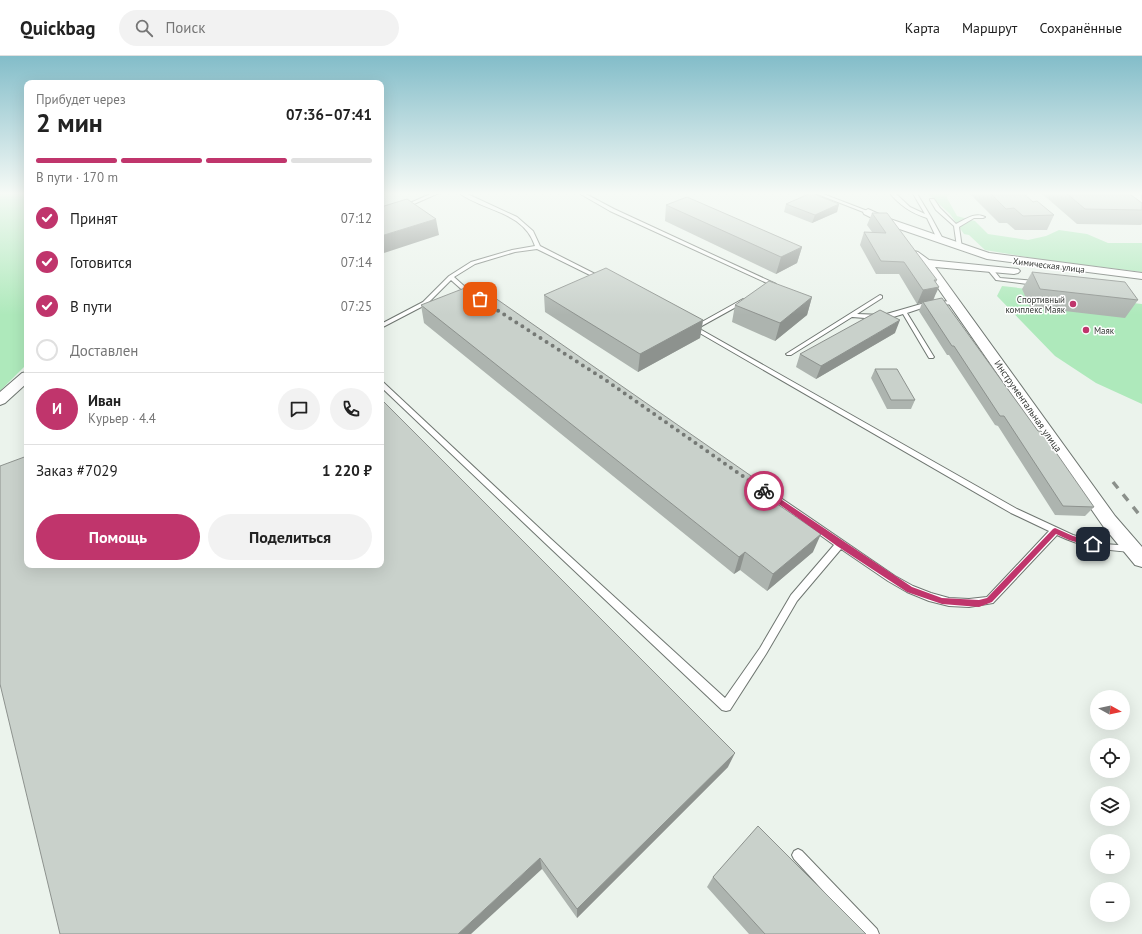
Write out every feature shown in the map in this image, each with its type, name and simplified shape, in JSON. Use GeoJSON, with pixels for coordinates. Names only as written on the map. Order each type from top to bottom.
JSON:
{"type":"FeatureCollection","features":[{"type":"Feature","properties":{"kind":"street","name":"Химическая улица"},"geometry":{"type":"LineString","coordinates":[[921,233],[974,253],[987,256],[1142,276]]}},
{"type":"Feature","properties":{"kind":"street"},"geometry":{"type":"LineString","coordinates":[[971,267],[974,253]]}},
{"type":"Feature","properties":{"kind":"street","name":"Инструментальная улица"},"geometry":{"type":"LineString","coordinates":[[914,254],[926,263],[1109,521],[1137,554]]}},
{"type":"Feature","properties":{"kind":"street","name":"Химическая улица"},"geometry":{"type":"LineString","coordinates":[[926,263],[1142,286]]}},
{"type":"Feature","properties":{"kind":"street"},"geometry":{"type":"LineString","coordinates":[[0,400],[24,379]]}},
{"type":"Feature","properties":{"kind":"lane"},"geometry":{"type":"LineString","coordinates":[[532,233],[538,247]]}},
{"type":"Feature","properties":{"kind":"lane"},"geometry":{"type":"LineString","coordinates":[[662,233],[773,284],[760,291]]}},
{"type":"Feature","properties":{"kind":"lane"},"geometry":{"type":"LineString","coordinates":[[937,233],[941,240]]}},
{"type":"Feature","properties":{"kind":"lane"},"geometry":{"type":"LineString","coordinates":[[957,233],[960,247]]}},
{"type":"Feature","properties":{"kind":"lane"},"geometry":{"type":"LineString","coordinates":[[384,324],[425,303],[451,277],[473,263],[514,251],[538,247],[606,281]]}},
{"type":"Feature","properties":{"kind":"lane"},"geometry":{"type":"LineString","coordinates":[[990,269],[998,279],[1044,284]]}},
{"type":"Feature","properties":{"kind":"lane"},"geometry":{"type":"LineString","coordinates":[[451,277],[477,298]]}},
{"type":"Feature","properties":{"kind":"lane"},"geometry":{"type":"LineString","coordinates":[[789,354],[880,297]]}},
{"type":"Feature","properties":{"kind":"lane"},"geometry":{"type":"LineString","coordinates":[[694,328],[747,299]]}},
{"type":"Feature","properties":{"kind":"lane"},"geometry":{"type":"LineString","coordinates":[[851,315],[888,318],[916,306],[938,302],[954,302]]}},
{"type":"Feature","properties":{"kind":"lane"},"geometry":{"type":"LineString","coordinates":[[904,312],[931,357]]}},
{"type":"Feature","properties":{"kind":"lane"},"geometry":{"type":"LineString","coordinates":[[687,325],[1014,511],[1071,538],[1137,554]]}},
{"type":"Feature","properties":{"kind":"lane"},"geometry":{"type":"LineString","coordinates":[[384,386],[726,706],[763,651],[794,598],[840,544]]}},
{"type":"Feature","properties":{"kind":"lane"},"geometry":{"type":"LineString","coordinates":[[756,485],[909,590],[942,601],[979,603],[990,600],[1055,530]]}},
{"type":"Feature","properties":{"kind":"lane"},"geometry":{"type":"LineString","coordinates":[[798,855],[872,934]]}},
{"type":"Feature","properties":{"kind":"green space"},"geometry":{"type":"Polygon","coordinates":[[[0,233],[24,233],[24,367],[0,391],[0,233]]]}},
{"type":"Feature","properties":{"kind":"green space"},"geometry":{"type":"Polygon","coordinates":[[[963,233],[987,233],[1028,240],[1053,233],[1080,233],[1087,234],[1108,243],[1142,243],[1142,272],[1045,260],[985,250],[969,235],[963,233]]]}},
{"type":"Feature","properties":{"kind":"green space","name":"Маяк"},"geometry":{"type":"Polygon","coordinates":[[[1002,286],[1114,299],[1115,301],[1142,304],[1142,404],[1096,383],[1055,356],[997,296],[1002,286]]]}},
{"type":"Feature","properties":{"kind":"building"},"geometry":{"type":"Polygon","coordinates":[[[728,233],[770,233],[802,247],[781,257],[728,233]]]}},
{"type":"Feature","properties":{"kind":"building"},"geometry":{"type":"Polygon","coordinates":[[[865,233],[902,233],[937,280],[934,280],[939,287],[923,290],[904,262],[881,261],[865,233]]]}},
{"type":"Feature","properties":{"kind":"building"},"geometry":{"type":"Polygon","coordinates":[[[606,268],[703,320],[640,354],[544,295],[606,268]]]}},
{"type":"Feature","properties":{"kind":"building"},"geometry":{"type":"Polygon","coordinates":[[[1032,272],[1125,282],[1138,300],[1040,289],[1032,272]]]}},
{"type":"Feature","properties":{"kind":"building"},"geometry":{"type":"Polygon","coordinates":[[[769,281],[812,297],[780,323],[735,305],[769,281]]]}},
{"type":"Feature","properties":{"kind":"building"},"geometry":{"type":"Polygon","coordinates":[[[475,284],[777,494],[770,499],[821,534],[773,574],[745,552],[739,557],[421,305],[475,284]]]}},
{"type":"Feature","properties":{"kind":"building"},"geometry":{"type":"Polygon","coordinates":[[[942,298],[1038,431],[1041,431],[1094,507],[1063,506],[1004,416],[1000,416],[923,302],[942,298]]]}},
{"type":"Feature","properties":{"kind":"building"},"geometry":{"type":"Polygon","coordinates":[[[880,310],[900,320],[821,366],[800,354],[880,310]]]}},
{"type":"Feature","properties":{"kind":"building"},"geometry":{"type":"Polygon","coordinates":[[[875,369],[897,369],[915,400],[891,400],[875,369]]]}},
{"type":"Feature","properties":{"kind":"building"},"geometry":{"type":"Polygon","coordinates":[[[384,402],[735,753],[577,909],[540,858],[458,934],[60,934],[0,684],[0,466],[24,457],[24,568],[384,568],[384,402]]]}},
{"type":"Feature","properties":{"kind":"building"},"geometry":{"type":"Polygon","coordinates":[[[758,826],[866,934],[765,934],[713,877],[758,826]]]}},
{"type":"Feature","properties":{"kind":"railway"},"geometry":{"type":"LineString","coordinates":[[1113,482],[1142,518]]}},
{"type":"Feature","properties":{"kind":"way so far"},"geometry":{"type":"LineString","coordinates":[[480,299],[487,302],[607,381],[764,491]]}},
{"type":"Feature","properties":{"kind":"place","name":"Спортивный комплекс Маяк"},"geometry":{"type":"Point","coordinates":[1073,304]}},
{"type":"Feature","properties":{"kind":"place","name":"Маяк"},"geometry":{"type":"Point","coordinates":[1086,330]}},
{"type":"Feature","properties":{"kind":"route"},"geometry":{"type":"LineString","coordinates":[[764,491],[909,590],[942,601],[979,603],[990,600],[1055,530],[1071,538],[1093,544]]}}]}
